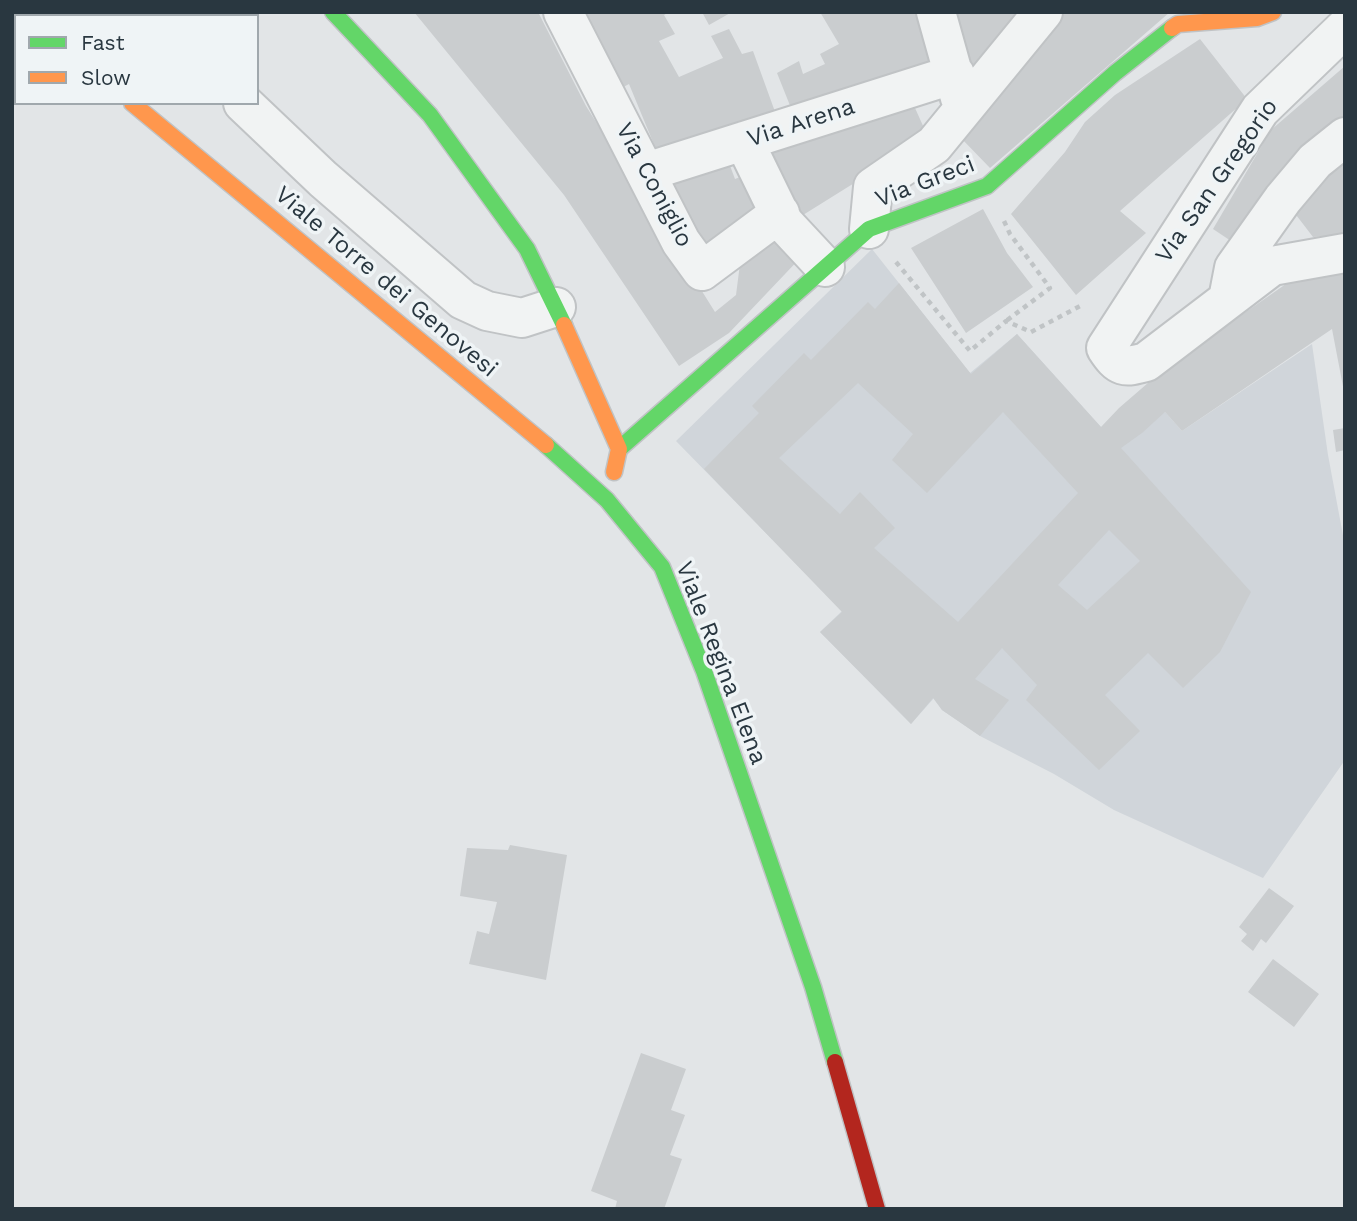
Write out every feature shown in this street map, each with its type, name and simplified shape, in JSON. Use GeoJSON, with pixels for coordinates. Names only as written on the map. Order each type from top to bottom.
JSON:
{"type":"FeatureCollection","features":[{"type":"Feature","properties":{"kind":"street"},"geometry":{"type":"LineString","coordinates":[[333,12],[430,115],[527,249],[620,449],[607,500]]}},
{"type":"Feature","properties":{"kind":"street","name":"Via Coniglio"},"geometry":{"type":"LineString","coordinates":[[564,12],[681,242],[702,271],[780,213]]}},
{"type":"Feature","properties":{"kind":"street"},"geometry":{"type":"LineString","coordinates":[[936,12],[959,91]]}},
{"type":"Feature","properties":{"kind":"street"},"geometry":{"type":"LineString","coordinates":[[869,229],[873,187],[934,145],[959,91],[1043,12]]}},
{"type":"Feature","properties":{"kind":"street","name":"Via Greci"},"geometry":{"type":"LineString","coordinates":[[620,449],[869,229],[987,186],[1115,73],[1178,24],[1257,18],[1273,12]]}},
{"type":"Feature","properties":{"kind":"street","name":"Via San Gregorio"},"geometry":{"type":"LineString","coordinates":[[1116,333],[1260,110],[1345,28]]}},
{"type":"Feature","properties":{"kind":"street","name":"Via Arena"},"geometry":{"type":"LineString","coordinates":[[646,172],[744,142],[959,91]]}},
{"type":"Feature","properties":{"kind":"street","name":"Viale Torre dei Genovesi"},"geometry":{"type":"LineString","coordinates":[[134,105],[520,422],[607,500]]}},
{"type":"Feature","properties":{"kind":"street"},"geometry":{"type":"LineString","coordinates":[[245,105],[323,179],[463,300],[487,311],[522,318],[556,307]]}},
{"type":"Feature","properties":{"kind":"street"},"geometry":{"type":"LineString","coordinates":[[1228,299],[1234,268],[1283,199],[1315,161],[1345,137]]}},
{"type":"Feature","properties":{"kind":"street"},"geometry":{"type":"LineString","coordinates":[[744,142],[784,223],[825,267]]}},
{"type":"Feature","properties":{"kind":"street"},"geometry":{"type":"LineString","coordinates":[[1116,333],[1115,362],[1127,367],[1146,362],[1272,266],[1345,253]]}},
{"type":"Feature","properties":{"kind":"street","name":"Viale Regina Elena"},"geometry":{"type":"LineString","coordinates":[[607,500],[662,567],[704,671],[813,987],[877,1209]]}},
{"type":"Feature","properties":{"kind":"path"},"geometry":{"type":"LineString","coordinates":[[869,229],[970,351],[1050,288],[1010,234],[987,186]]}},
{"type":"Feature","properties":{"kind":"path"},"geometry":{"type":"LineString","coordinates":[[1006,321],[1031,332],[1087,302],[1116,333]]}},
{"type":"Feature","properties":{"kind":"shaded area"},"geometry":{"type":"Polygon","coordinates":[[[872,249],[970,373],[1017,334],[1101,427],[1165,412],[1182,431],[1312,344],[1328,455],[1345,546],[1345,760],[1263,878],[1114,810],[1054,774],[980,736],[942,710],[934,698],[911,724],[820,632],[842,611],[676,441],[872,249]]]}},
{"type":"Feature","properties":{"kind":"building"},"geometry":{"type":"Polygon","coordinates":[[[414,12],[538,12],[586,106],[715,312],[736,295],[741,256],[779,224],[804,254],[729,333],[679,366],[564,195],[414,12]]]}},
{"type":"Feature","properties":{"kind":"building"},"geometry":{"type":"Polygon","coordinates":[[[577,12],[669,12],[664,15],[675,34],[659,41],[679,77],[723,58],[711,36],[729,29],[742,54],[753,51],[778,120],[660,159],[629,84],[616,91],[577,12]]]}},
{"type":"Feature","properties":{"kind":"building"},"geometry":{"type":"Polygon","coordinates":[[[702,12],[732,12],[709,25],[702,12]]]}},
{"type":"Feature","properties":{"kind":"building"},"geometry":{"type":"Polygon","coordinates":[[[820,12],[923,12],[939,72],[793,113],[777,73],[799,61],[803,74],[825,64],[820,54],[839,44],[820,12]]]}},
{"type":"Feature","properties":{"kind":"building"},"geometry":{"type":"Polygon","coordinates":[[[950,12],[1024,12],[973,74],[950,12]]]}},
{"type":"Feature","properties":{"kind":"building"},"geometry":{"type":"Polygon","coordinates":[[[1060,12],[1170,12],[990,168],[960,137],[1060,12]]]}},
{"type":"Feature","properties":{"kind":"building"},"geometry":{"type":"Polygon","coordinates":[[[1200,39],[1247,99],[1120,211],[1146,233],[1076,295],[1011,214],[1065,152],[1085,122],[1115,95],[1200,39]]]}},
{"type":"Feature","properties":{"kind":"building"},"geometry":{"type":"Polygon","coordinates":[[[1345,66],[1345,122],[1237,245],[1213,229],[1271,130],[1345,66]]]}},
{"type":"Feature","properties":{"kind":"building"},"geometry":{"type":"Polygon","coordinates":[[[911,99],[928,137],[795,220],[763,156],[795,139],[911,99]]]}},
{"type":"Feature","properties":{"kind":"building"},"geometry":{"type":"Polygon","coordinates":[[[726,155],[735,179],[748,174],[769,209],[702,255],[666,176],[726,155]]]}},
{"type":"Feature","properties":{"kind":"building"},"geometry":{"type":"Polygon","coordinates":[[[1345,158],[1345,235],[1313,237],[1290,207],[1345,158]]]}},
{"type":"Feature","properties":{"kind":"building"},"geometry":{"type":"Polygon","coordinates":[[[983,209],[1007,253],[1033,287],[966,333],[911,248],[983,209]]]}},
{"type":"Feature","properties":{"kind":"building"},"geometry":{"type":"Polygon","coordinates":[[[1345,274],[1345,397],[1332,329],[1182,431],[1165,412],[1121,448],[1251,592],[1220,652],[1183,688],[1148,653],[1105,695],[1140,731],[1099,770],[1026,700],[1037,685],[1002,648],[975,679],[1009,700],[980,736],[942,710],[933,698],[911,724],[820,632],[842,612],[704,469],[759,413],[752,406],[804,353],[811,360],[868,302],[875,309],[899,283],[971,374],[1017,334],[1101,427],[1163,370],[1293,279],[1345,274]],[[858,383],[779,458],[840,514],[860,492],[895,528],[874,548],[958,622],[1078,493],[1003,412],[927,493],[892,460],[913,434],[858,383]],[[1109,530],[1058,585],[1087,610],[1140,561],[1109,530]]]}},
{"type":"Feature","properties":{"kind":"building"},"geometry":{"type":"Polygon","coordinates":[[[1345,428],[1345,450],[1336,452],[1333,430],[1345,428]]]}},
{"type":"Feature","properties":{"kind":"building"},"geometry":{"type":"Polygon","coordinates":[[[510,845],[567,855],[546,980],[469,964],[477,931],[489,934],[497,902],[460,896],[467,848],[508,850],[510,845]]]}},
{"type":"Feature","properties":{"kind":"building"},"geometry":{"type":"Polygon","coordinates":[[[1269,888],[1294,906],[1266,943],[1261,939],[1253,951],[1241,941],[1247,934],[1239,927],[1269,888]]]}},
{"type":"Feature","properties":{"kind":"building"},"geometry":{"type":"Polygon","coordinates":[[[1273,959],[1319,994],[1294,1027],[1248,992],[1273,959]]]}},
{"type":"Feature","properties":{"kind":"building"},"geometry":{"type":"Polygon","coordinates":[[[641,1053],[686,1069],[671,1110],[685,1115],[670,1155],[682,1159],[664,1209],[615,1209],[617,1201],[591,1191],[641,1053]]]}},
{"type":"Feature","properties":{"kind":"traffic: fast"},"geometry":{"type":"LineString","coordinates":[[333,12],[430,115],[527,249],[564,325]]}},
{"type":"Feature","properties":{"kind":"traffic: fast"},"geometry":{"type":"LineString","coordinates":[[619,449],[869,229],[987,186],[1115,73],[1172,28]]}},
{"type":"Feature","properties":{"kind":"traffic: fast"},"geometry":{"type":"LineString","coordinates":[[546,445],[607,500],[662,567],[704,671],[813,987],[835,1062]]}},
{"type":"Feature","properties":{"kind":"traffic: slow"},"geometry":{"type":"LineString","coordinates":[[1172,28],[1178,24],[1257,18],[1273,12]]}},
{"type":"Feature","properties":{"kind":"traffic: slow"},"geometry":{"type":"LineString","coordinates":[[134,105],[546,445]]}},
{"type":"Feature","properties":{"kind":"traffic: slow"},"geometry":{"type":"LineString","coordinates":[[564,325],[619,449],[614,472]]}},
{"type":"Feature","properties":{"kind":"traffic: jam"},"geometry":{"type":"LineString","coordinates":[[835,1062],[877,1209]]}}]}
